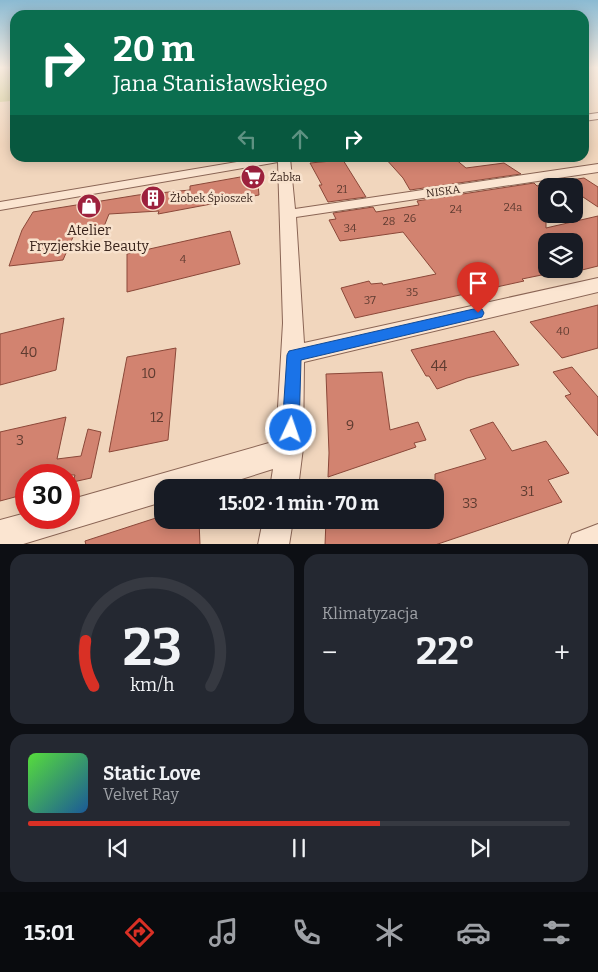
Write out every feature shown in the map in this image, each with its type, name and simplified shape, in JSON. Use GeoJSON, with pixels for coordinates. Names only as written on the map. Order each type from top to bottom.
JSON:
{"type":"FeatureCollection","features":[{"type":"Feature","properties":{"kind":"street"},"geometry":{"type":"LineString","coordinates":[[0,206],[256,162]]}},
{"type":"Feature","properties":{"kind":"street"},"geometry":{"type":"LineString","coordinates":[[284,162],[294,355],[290,448],[285,479]]}},
{"type":"Feature","properties":{"kind":"street","name":"NISKA"},"geometry":{"type":"LineString","coordinates":[[288,214],[598,168]]}},
{"type":"Feature","properties":{"kind":"street"},"geometry":{"type":"LineString","coordinates":[[294,355],[598,285]]}},
{"type":"Feature","properties":{"kind":"street"},"geometry":{"type":"LineString","coordinates":[[195,479],[267,458],[290,448]]}},
{"type":"Feature","properties":{"kind":"street"},"geometry":{"type":"LineString","coordinates":[[80,512],[154,491]]}},
{"type":"Feature","properties":{"kind":"street"},"geometry":{"type":"LineString","coordinates":[[0,535],[22,529]]}},
{"type":"Feature","properties":{"kind":"street"},"geometry":{"type":"LineString","coordinates":[[273,544],[276,529]]}},
{"type":"Feature","properties":{"kind":"street"},"geometry":{"type":"LineString","coordinates":[[583,544],[598,539]]}},
{"type":"Feature","properties":{"kind":"shaded area"},"geometry":{"type":"Polygon","coordinates":[[[0,93],[10,93],[10,101],[0,102],[0,93]]]}},
{"type":"Feature","properties":{"kind":"building"},"geometry":{"type":"Polygon","coordinates":[[[344,162],[366,197],[328,202],[319,185],[322,185],[310,163],[344,162]]]}},
{"type":"Feature","properties":{"kind":"building"},"geometry":{"type":"Polygon","coordinates":[[[389,162],[459,162],[466,168],[504,163],[521,174],[410,190],[403,178],[389,162]]]}},
{"type":"Feature","properties":{"kind":"building"},"geometry":{"type":"Polygon","coordinates":[[[257,174],[259,195],[158,214],[159,211],[109,214],[101,234],[73,237],[63,260],[9,266],[22,230],[33,212],[138,195],[190,190],[190,186],[257,174]]]}},
{"type":"Feature","properties":{"kind":"building"},"geometry":{"type":"Polygon","coordinates":[[[583,178],[598,187],[598,207],[583,197],[583,178]]]}},
{"type":"Feature","properties":{"kind":"building"},"geometry":{"type":"Polygon","coordinates":[[[534,183],[538,186],[538,223],[546,223],[546,228],[568,223],[583,223],[583,219],[598,216],[598,266],[583,270],[583,233],[538,233],[538,276],[522,279],[524,281],[355,318],[341,288],[369,281],[371,284],[382,283],[383,285],[436,274],[403,232],[340,241],[329,220],[336,219],[333,213],[373,207],[376,212],[419,205],[417,201],[534,183]]]}},
{"type":"Feature","properties":{"kind":"building"},"geometry":{"type":"Polygon","coordinates":[[[230,231],[240,264],[127,292],[127,254],[230,231]]]}},
{"type":"Feature","properties":{"kind":"building"},"geometry":{"type":"Polygon","coordinates":[[[598,305],[598,348],[562,358],[530,322],[598,305]]]}},
{"type":"Feature","properties":{"kind":"building"},"geometry":{"type":"Polygon","coordinates":[[[64,318],[56,370],[0,385],[0,334],[64,318]]]}},
{"type":"Feature","properties":{"kind":"building"},"geometry":{"type":"Polygon","coordinates":[[[494,331],[519,365],[467,378],[437,389],[429,376],[426,376],[411,350],[494,331]]]}},
{"type":"Feature","properties":{"kind":"building"},"geometry":{"type":"Polygon","coordinates":[[[176,348],[168,440],[109,452],[127,357],[176,348]]]}},
{"type":"Feature","properties":{"kind":"building"},"geometry":{"type":"Polygon","coordinates":[[[572,367],[598,397],[598,436],[565,396],[571,394],[553,372],[572,367]]]}},
{"type":"Feature","properties":{"kind":"building"},"geometry":{"type":"Polygon","coordinates":[[[382,372],[390,430],[418,422],[426,440],[414,443],[416,447],[328,477],[326,374],[382,372]]]}},
{"type":"Feature","properties":{"kind":"building"},"geometry":{"type":"Polygon","coordinates":[[[66,417],[57,459],[81,456],[88,429],[101,432],[91,478],[80,480],[80,464],[15,464],[15,497],[0,501],[0,432],[66,417]]]}},
{"type":"Feature","properties":{"kind":"building"},"geometry":{"type":"Polygon","coordinates":[[[493,422],[512,451],[546,441],[569,473],[548,480],[562,502],[438,544],[325,544],[326,529],[444,529],[444,479],[435,479],[435,474],[486,459],[470,430],[493,422]]]}},
{"type":"Feature","properties":{"kind":"building"},"geometry":{"type":"Polygon","coordinates":[[[154,519],[154,529],[199,529],[200,544],[86,544],[85,541],[154,519]]]}},
{"type":"Feature","properties":{"kind":"place","name":"Żabka"},"geometry":{"type":"Point","coordinates":[253,177]}},
{"type":"Feature","properties":{"kind":"place","name":"Żłobek Śpioszek"},"geometry":{"type":"Point","coordinates":[153,198]}},
{"type":"Feature","properties":{"kind":"place","name":"Atelier Fryzjerskie Beauty"},"geometry":{"type":"Point","coordinates":[89,206]}},
{"type":"Feature","properties":{"kind":"route"},"geometry":{"type":"LineString","coordinates":[[291,430],[294,355],[478,313]]}}]}
